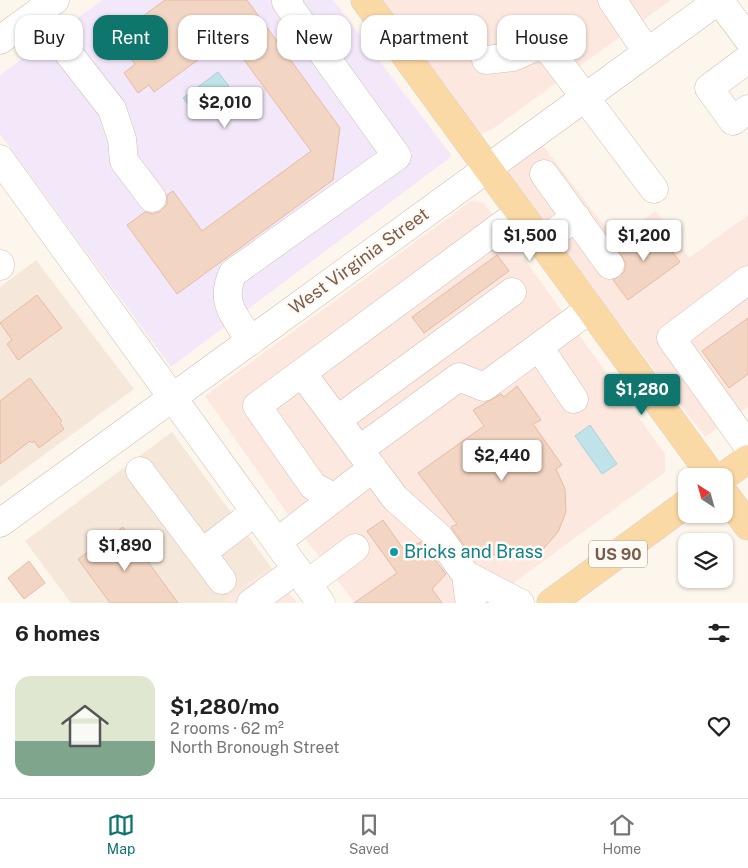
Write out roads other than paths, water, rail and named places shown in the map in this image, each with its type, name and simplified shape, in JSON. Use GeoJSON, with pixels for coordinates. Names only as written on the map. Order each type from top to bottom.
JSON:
{"type":"FeatureCollection","features":[{"type":"Feature","properties":{"kind":"main road"},"geometry":{"type":"LineString","coordinates":[[365,0],[706,468]]}},
{"type":"Feature","properties":{"kind":"main road"},"geometry":{"type":"LineString","coordinates":[[733,470],[748,459]]}},
{"type":"Feature","properties":{"kind":"main road"},"geometry":{"type":"LineString","coordinates":[[733,505],[748,526]]}},
{"type":"Feature","properties":{"kind":"main road","name":"US 90"},"geometry":{"type":"LineString","coordinates":[[551,603],[678,510]]}},
{"type":"Feature","properties":{"kind":"street"},"geometry":{"type":"LineString","coordinates":[[250,341],[229,309],[228,284],[234,273],[397,156],[286,2],[289,0]]}},
{"type":"Feature","properties":{"kind":"street"},"geometry":{"type":"LineString","coordinates":[[612,0],[647,52]]}},
{"type":"Feature","properties":{"kind":"street"},"geometry":{"type":"LineString","coordinates":[[719,0],[748,40]]}},
{"type":"Feature","properties":{"kind":"street","name":"West Virginia Street"},"geometry":{"type":"LineString","coordinates":[[0,523],[719,0]]}},
{"type":"Feature","properties":{"kind":"street"},"geometry":{"type":"LineString","coordinates":[[0,40],[46,7],[112,109],[122,139],[124,161],[152,198]]}},
{"type":"Feature","properties":{"kind":"street"},"geometry":{"type":"LineString","coordinates":[[487,60],[513,57],[538,46],[550,51],[654,189]]}},
{"type":"Feature","properties":{"kind":"street"},"geometry":{"type":"LineString","coordinates":[[748,59],[709,88],[733,121],[748,109]]}},
{"type":"Feature","properties":{"kind":"street"},"geometry":{"type":"LineString","coordinates":[[0,158],[308,585]]}},
{"type":"Feature","properties":{"kind":"street"},"geometry":{"type":"LineString","coordinates":[[544,174],[610,265]]}},
{"type":"Feature","properties":{"kind":"street"},"geometry":{"type":"LineString","coordinates":[[333,497],[313,486],[257,406],[520,212]]}},
{"type":"Feature","properties":{"kind":"street"},"geometry":{"type":"LineString","coordinates":[[542,242],[576,217]]}},
{"type":"Feature","properties":{"kind":"street"},"geometry":{"type":"LineString","coordinates":[[748,280],[671,338],[748,446]]}},
{"type":"Feature","properties":{"kind":"street"},"geometry":{"type":"LineString","coordinates":[[337,420],[512,292]]}},
{"type":"Feature","properties":{"kind":"street"},"geometry":{"type":"LineString","coordinates":[[277,542],[333,497],[366,459],[459,377],[484,387],[590,309]]}},
{"type":"Feature","properties":{"kind":"street"},"geometry":{"type":"LineString","coordinates":[[538,347],[574,399]]}},
{"type":"Feature","properties":{"kind":"street"},"geometry":{"type":"LineString","coordinates":[[302,373],[395,498],[439,537],[466,575],[520,603]]}},
{"type":"Feature","properties":{"kind":"street"},"geometry":{"type":"LineString","coordinates":[[140,471],[222,580]]}},
{"type":"Feature","properties":{"kind":"street"},"geometry":{"type":"LineString","coordinates":[[202,553],[255,512]]}},
{"type":"Feature","properties":{"kind":"street"},"geometry":{"type":"LineString","coordinates":[[264,599],[308,585],[355,548]]}},
{"type":"Feature","properties":{"kind":"street"},"geometry":{"type":"LineString","coordinates":[[466,575],[469,598],[472,603]]}},
{"type":"Feature","properties":{"kind":"water"},"geometry":{"type":"Polygon","coordinates":[[[218,72],[229,86],[194,112],[183,98],[218,72]]]}},
{"type":"Feature","properties":{"kind":"water"},"geometry":{"type":"Polygon","coordinates":[[[590,425],[617,464],[602,474],[575,436],[590,425]]]}},
{"type":"Feature","properties":{"kind":"place","name":"Bricks and Brass"},"geometry":{"type":"Point","coordinates":[394,552]}}]}
